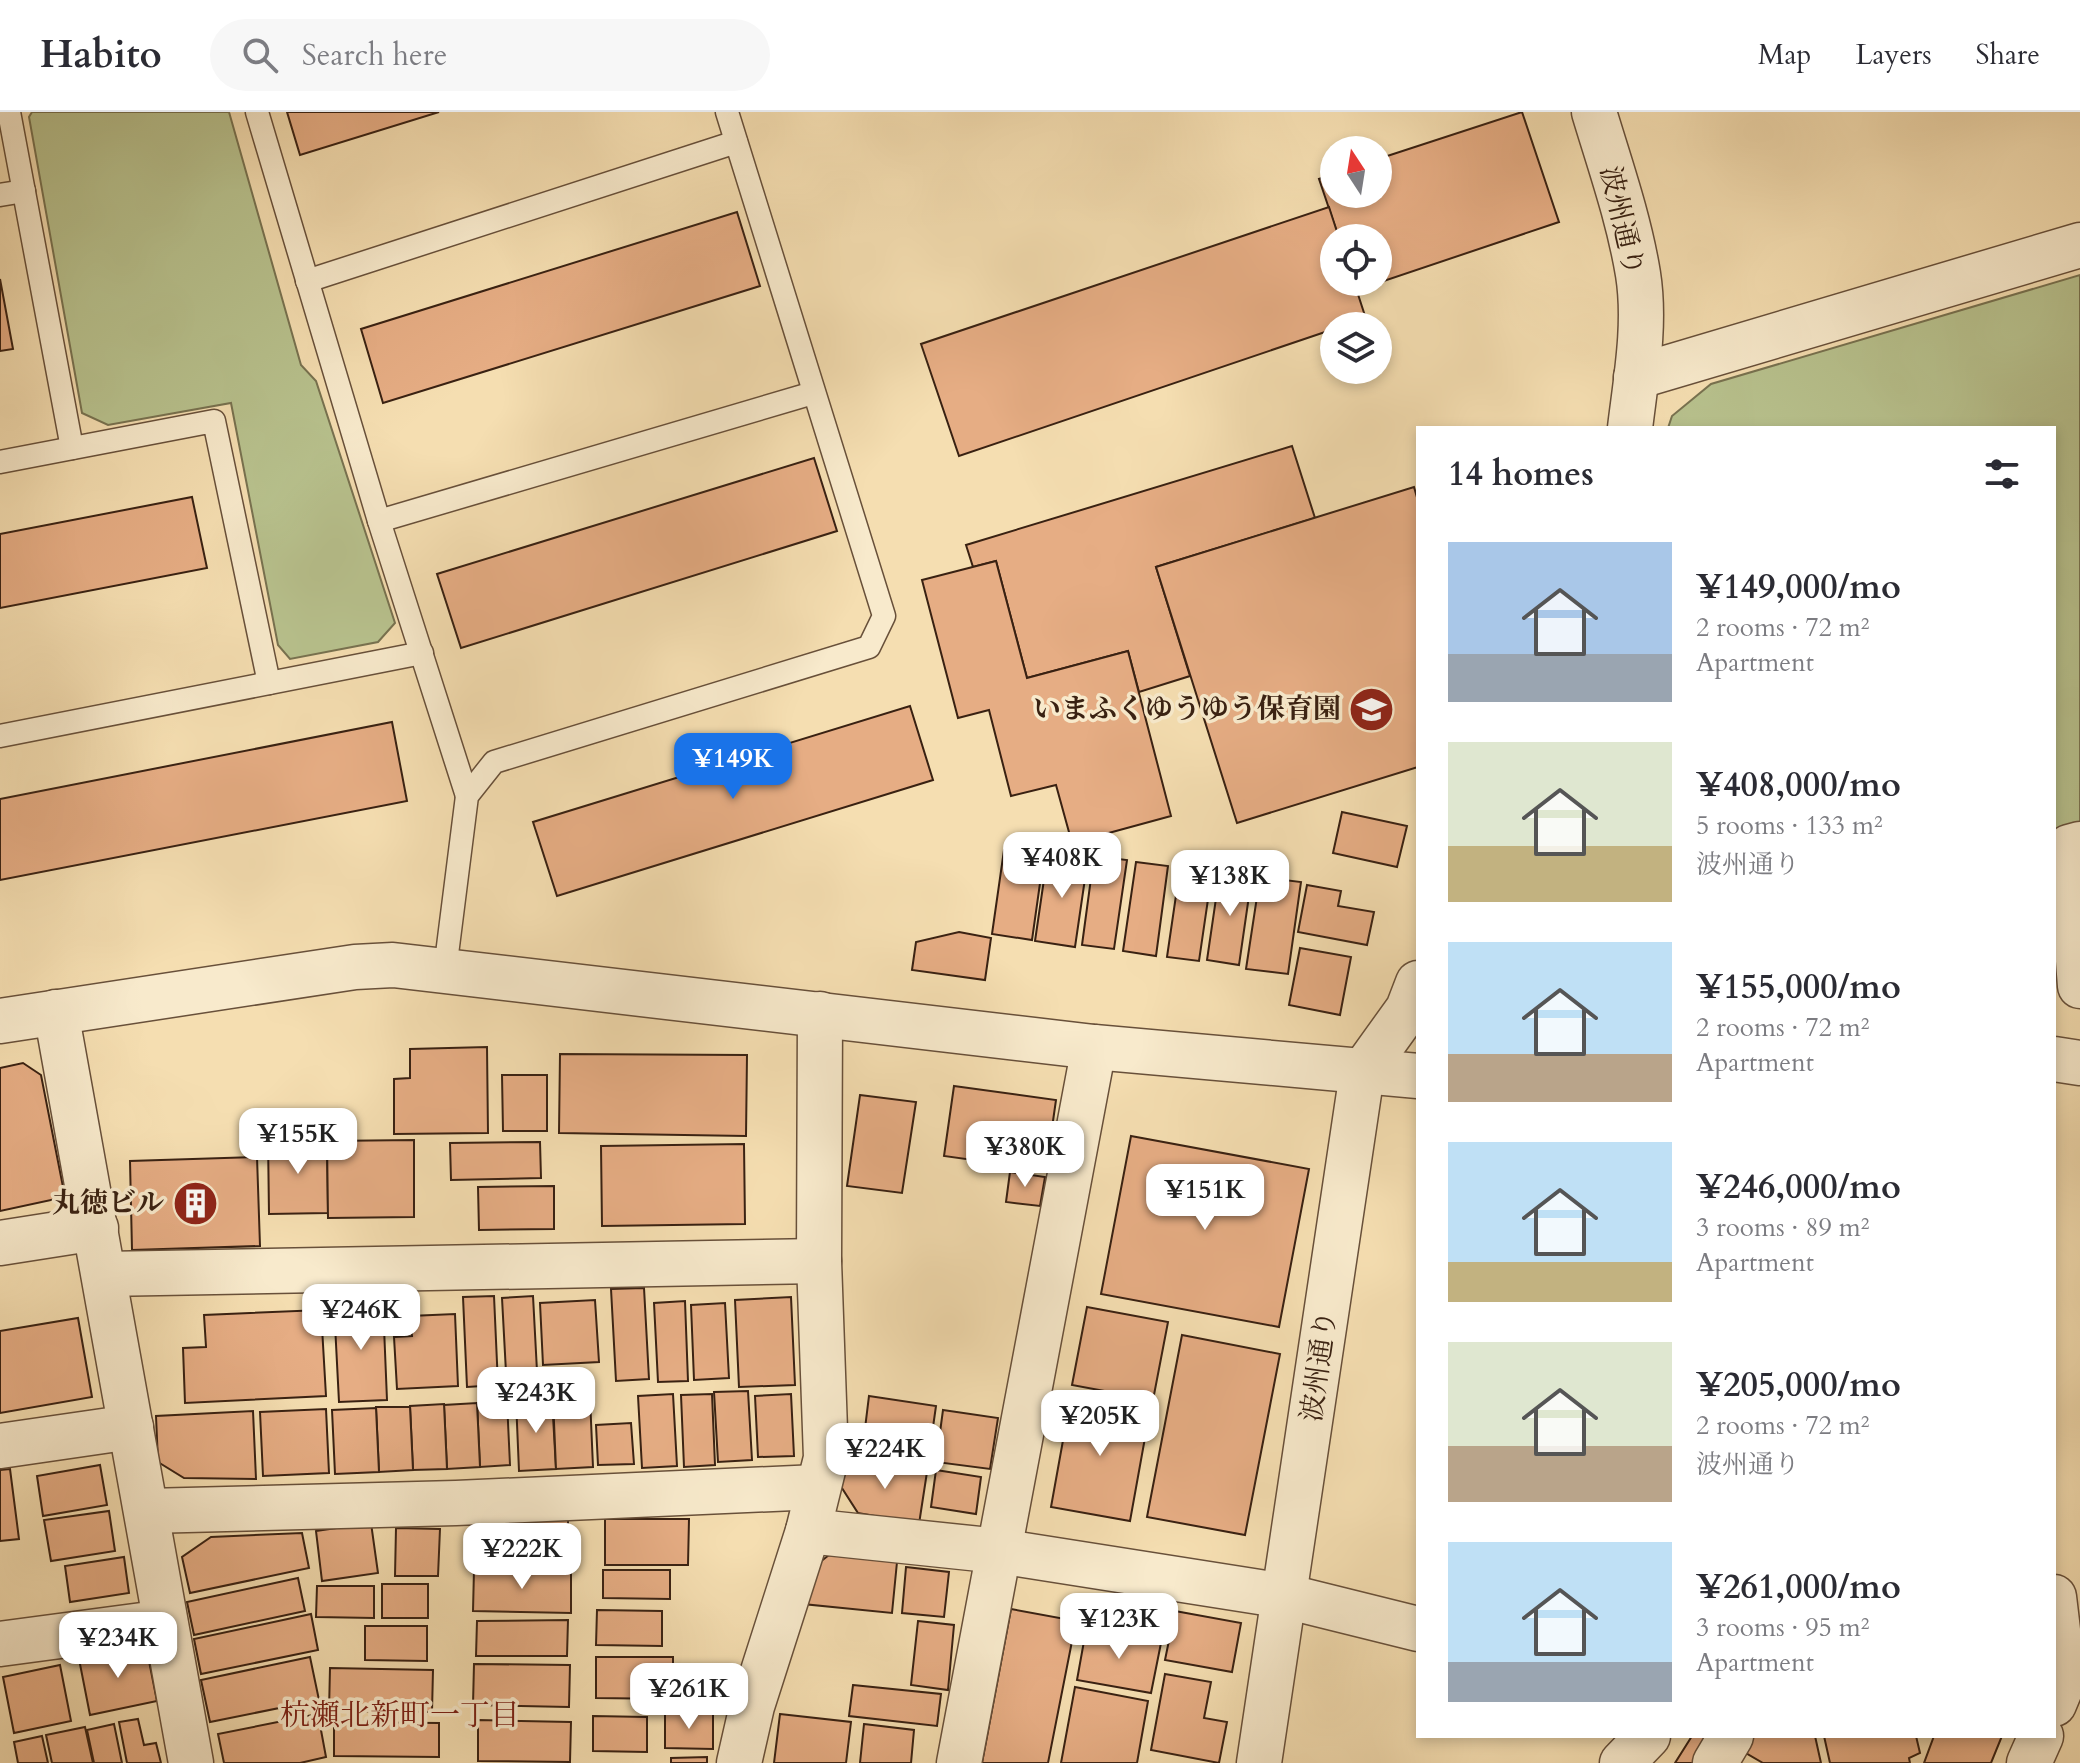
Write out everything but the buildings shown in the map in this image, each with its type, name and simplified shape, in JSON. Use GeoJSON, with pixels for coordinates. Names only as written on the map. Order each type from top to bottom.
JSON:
{"type":"FeatureCollection","features":[{"type":"Feature","properties":{"kind":"street","name":"波州通り"},"geometry":{"type":"LineString","coordinates":[[1594,112],[1617,186],[1638,275],[1636,377],[1630,426]]}},
{"type":"Feature","properties":{"kind":"street"},"geometry":{"type":"LineString","coordinates":[[1636,377],[2080,245]]}},
{"type":"Feature","properties":{"kind":"street"},"geometry":{"type":"LineString","coordinates":[[2080,844],[2069,847],[2080,986]]}},
{"type":"Feature","properties":{"kind":"street"},"geometry":{"type":"LineString","coordinates":[[0,1021],[355,967],[393,965],[1094,1047],[1416,1076]]}},
{"type":"Feature","properties":{"kind":"street","name":"波州通り"},"geometry":{"type":"LineString","coordinates":[[1259,1763],[1362,1073],[1408,1009],[1416,988]]}},
{"type":"Feature","properties":{"kind":"street"},"geometry":{"type":"LineString","coordinates":[[56,1012],[191,1763]]}},
{"type":"Feature","properties":{"kind":"street"},"geometry":{"type":"LineString","coordinates":[[739,1763],[752,1706],[808,1531],[826,1458],[819,1261],[820,1014]]}},
{"type":"Feature","properties":{"kind":"street"},"geometry":{"type":"LineString","coordinates":[[959,1763],[1094,1047]]}},
{"type":"Feature","properties":{"kind":"street"},"geometry":{"type":"LineString","coordinates":[[2056,1059],[2080,1063]]}},
{"type":"Feature","properties":{"kind":"street"},"geometry":{"type":"LineString","coordinates":[[0,1243],[96,1228]]}},
{"type":"Feature","properties":{"kind":"street"},"geometry":{"type":"LineString","coordinates":[[104,1274],[819,1261]]}},
{"type":"Feature","properties":{"kind":"street"},"geometry":{"type":"LineString","coordinates":[[0,1446],[131,1427]]}},
{"type":"Feature","properties":{"kind":"street"},"geometry":{"type":"LineString","coordinates":[[147,1511],[456,1503],[817,1487]]}},
{"type":"Feature","properties":{"kind":"street"},"geometry":{"type":"LineString","coordinates":[[808,1531],[999,1551],[1285,1596],[1416,1629]]}},
{"type":"Feature","properties":{"kind":"street"},"geometry":{"type":"LineString","coordinates":[[2056,1604],[2068,1649],[2056,1696]]}},
{"type":"Feature","properties":{"kind":"street"},"geometry":{"type":"LineString","coordinates":[[0,1644],[165,1622]]}},
{"type":"Feature","properties":{"kind":"street"},"geometry":{"type":"LineString","coordinates":[[1622,1763],[1646,1738]]}},
{"type":"Feature","properties":{"kind":"street"},"geometry":{"type":"LineString","coordinates":[[1715,1763],[1730,1738]]}},
{"type":"Feature","properties":{"kind":"street"},"geometry":{"type":"LineString","coordinates":[[2029,1763],[2040,1738]]}},
{"type":"Feature","properties":{"kind":"lane"},"geometry":{"type":"LineString","coordinates":[[9,112],[72,448]]}},
{"type":"Feature","properties":{"kind":"lane"},"geometry":{"type":"LineString","coordinates":[[257,112],[379,521],[467,796],[445,970]]}},
{"type":"Feature","properties":{"kind":"lane"},"geometry":{"type":"LineString","coordinates":[[467,796],[494,762],[869,647],[884,616],[727,112]]}},
{"type":"Feature","properties":{"kind":"lane"},"geometry":{"type":"LineString","coordinates":[[307,281],[736,142]]}},
{"type":"Feature","properties":{"kind":"lane"},"geometry":{"type":"LineString","coordinates":[[0,195],[24,191]]}},
{"type":"Feature","properties":{"kind":"lane"},"geometry":{"type":"LineString","coordinates":[[379,521],[813,393]]}},
{"type":"Feature","properties":{"kind":"lane"},"geometry":{"type":"LineString","coordinates":[[0,462],[214,421],[269,683]]}},
{"type":"Feature","properties":{"kind":"lane"},"geometry":{"type":"LineString","coordinates":[[0,736],[422,653]]}},
{"type":"Feature","properties":{"kind":"green space"},"geometry":{"type":"Polygon","coordinates":[[[32,112],[229,112],[301,365],[316,381],[395,623],[378,642],[290,659],[278,645],[231,403],[108,425],[82,413],[29,117],[32,112]]]}},
{"type":"Feature","properties":{"kind":"green space"},"geometry":{"type":"Polygon","coordinates":[[[2080,275],[2080,824],[2056,830],[2056,426],[1669,426],[1672,416],[1711,384],[2080,275]]]}},
{"type":"Feature","properties":{"kind":"place","name":"いまふくゆうゆう保育園"},"geometry":{"type":"Point","coordinates":[1372,709]}},
{"type":"Feature","properties":{"kind":"place","name":"丸徳ビル"},"geometry":{"type":"Point","coordinates":[195,1203]}},
{"type":"Feature","properties":{"kind":"district","name":"杭瀬北新町一丁目"},"geometry":{"type":"Point","coordinates":[400,1715]}}]}
